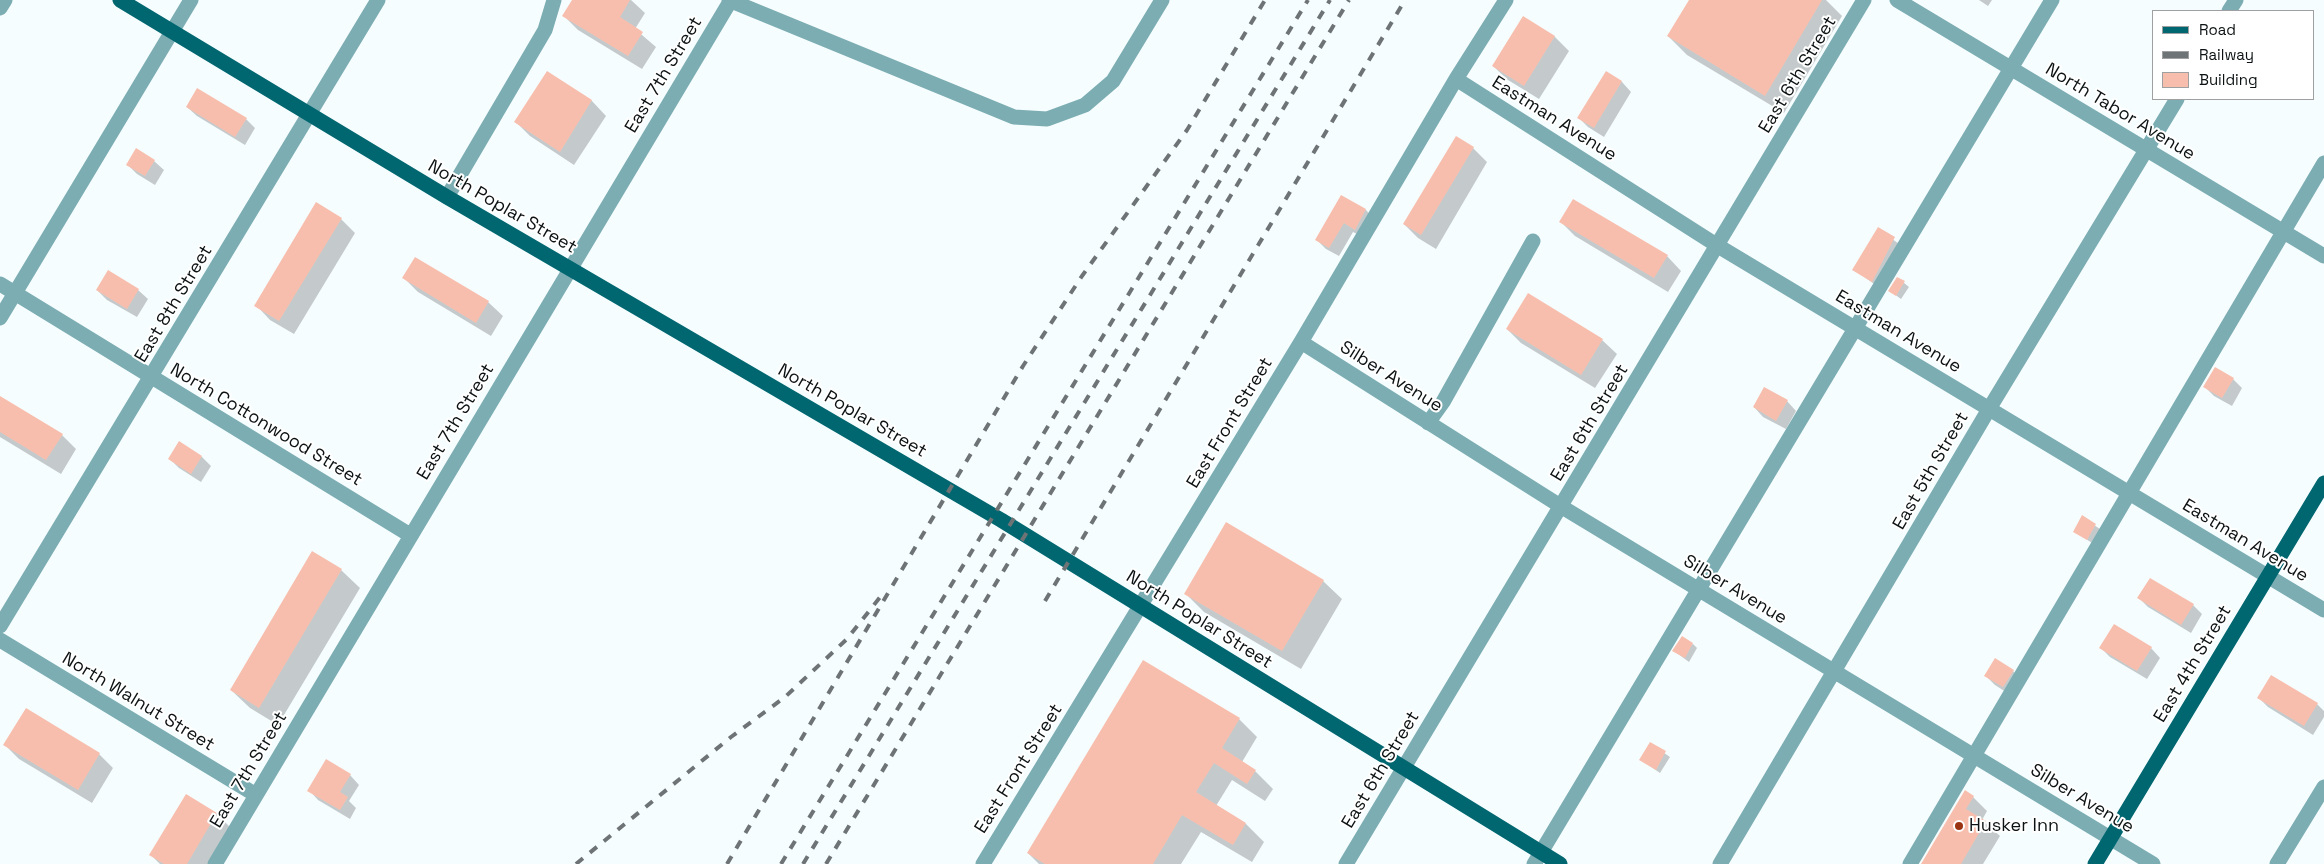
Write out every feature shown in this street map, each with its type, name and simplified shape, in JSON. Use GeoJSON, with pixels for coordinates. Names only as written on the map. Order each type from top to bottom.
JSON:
{"type":"FeatureCollection","features":[{"type":"Feature","properties":{"kind":"main road","name":"North Poplar Street"},"geometry":{"type":"LineString","coordinates":[[120,0],[447,197],[1001,520],[1404,768],[1537,858],[1560,864]]}},
{"type":"Feature","properties":{"kind":"main road","name":"East 4th Street"},"geometry":{"type":"LineString","coordinates":[[2094,864],[2324,483]]}},
{"type":"Feature","properties":{"kind":"street"},"geometry":{"type":"LineString","coordinates":[[0,8],[5,0]]}},
{"type":"Feature","properties":{"kind":"street"},"geometry":{"type":"LineString","coordinates":[[0,318],[191,0]]}},
{"type":"Feature","properties":{"kind":"street","name":"East 8th Street"},"geometry":{"type":"LineString","coordinates":[[0,626],[378,0]]}},
{"type":"Feature","properties":{"kind":"street"},"geometry":{"type":"LineString","coordinates":[[447,197],[545,30],[554,0]]}},
{"type":"Feature","properties":{"kind":"street"},"geometry":{"type":"LineString","coordinates":[[730,0],[1014,117],[1047,119],[1084,105],[1113,81],[1162,0]]}},
{"type":"Feature","properties":{"kind":"street","name":"East 7th Street"},"geometry":{"type":"LineString","coordinates":[[215,864],[730,0]]}},
{"type":"Feature","properties":{"kind":"street","name":"East Front Street"},"geometry":{"type":"LineString","coordinates":[[983,864],[1301,342],[1456,79],[1506,0]]}},
{"type":"Feature","properties":{"kind":"street","name":"East 6th Street"},"geometry":{"type":"LineString","coordinates":[[1346,864],[1562,507],[1864,0]]}},
{"type":"Feature","properties":{"kind":"street","name":"North Tabor Avenue"},"geometry":{"type":"LineString","coordinates":[[1897,0],[2324,256]]}},
{"type":"Feature","properties":{"kind":"street"},"geometry":{"type":"LineString","coordinates":[[1537,858],[2052,0]]}},
{"type":"Feature","properties":{"kind":"street","name":"Eastman Avenue"},"geometry":{"type":"LineString","coordinates":[[1456,79],[1718,246],[2324,610]]}},
{"type":"Feature","properties":{"kind":"street","name":"East 5th Street"},"geometry":{"type":"LineString","coordinates":[[1720,864],[1989,409],[2175,100]]}},
{"type":"Feature","properties":{"kind":"street"},"geometry":{"type":"LineString","coordinates":[[1910,864],[2324,164]]}},
{"type":"Feature","properties":{"kind":"street"},"geometry":{"type":"LineString","coordinates":[[1428,423],[1443,402],[1533,241]]}},
{"type":"Feature","properties":{"kind":"street","name":"North Cottonwood Street"},"geometry":{"type":"LineString","coordinates":[[0,284],[410,535]]}},
{"type":"Feature","properties":{"kind":"street","name":"Silber Avenue"},"geometry":{"type":"LineString","coordinates":[[1301,342],[1562,507],[2153,864]]}},
{"type":"Feature","properties":{"kind":"street","name":"North Walnut Street"},"geometry":{"type":"LineString","coordinates":[[0,640],[256,795]]}},
{"type":"Feature","properties":{"kind":"street"},"geometry":{"type":"LineString","coordinates":[[2277,864],[2324,787]]}},
{"type":"Feature","properties":{"kind":"building"},"geometry":{"type":"Polygon","coordinates":[[[572,0],[630,0],[620,17],[643,32],[628,56],[562,16],[572,0]]]}},
{"type":"Feature","properties":{"kind":"building"},"geometry":{"type":"Polygon","coordinates":[[[1689,0],[1822,0],[1765,96],[1667,36],[1689,0]]]}},
{"type":"Feature","properties":{"kind":"building"},"geometry":{"type":"Polygon","coordinates":[[[1523,16],[1555,36],[1524,86],[1492,66],[1523,16]]]}},
{"type":"Feature","properties":{"kind":"building"},"geometry":{"type":"Polygon","coordinates":[[[547,71],[592,100],[560,152],[514,122],[547,71]]]}},
{"type":"Feature","properties":{"kind":"building"},"geometry":{"type":"Polygon","coordinates":[[[1606,71],[1622,81],[1594,128],[1577,118],[1606,71]]]}},
{"type":"Feature","properties":{"kind":"building"},"geometry":{"type":"Polygon","coordinates":[[[197,88],[247,118],[235,137],[186,107],[197,88]]]}},
{"type":"Feature","properties":{"kind":"building"},"geometry":{"type":"Polygon","coordinates":[[[1456,136],[1474,147],[1421,235],[1403,224],[1456,136]]]}},
{"type":"Feature","properties":{"kind":"building"},"geometry":{"type":"Polygon","coordinates":[[[136,148],[155,160],[145,176],[126,165],[136,148]]]}},
{"type":"Feature","properties":{"kind":"building"},"geometry":{"type":"Polygon","coordinates":[[[1341,195],[1366,209],[1355,230],[1344,223],[1329,248],[1315,240],[1341,195]]]}},
{"type":"Feature","properties":{"kind":"building"},"geometry":{"type":"Polygon","coordinates":[[[1573,199],[1668,255],[1654,278],[1559,222],[1573,199]]]}},
{"type":"Feature","properties":{"kind":"building"},"geometry":{"type":"Polygon","coordinates":[[[316,202],[342,218],[279,321],[254,306],[316,202]]]}},
{"type":"Feature","properties":{"kind":"building"},"geometry":{"type":"Polygon","coordinates":[[[1878,227],[1895,237],[1872,282],[1852,270],[1878,227]]]}},
{"type":"Feature","properties":{"kind":"building"},"geometry":{"type":"Polygon","coordinates":[[[415,257],[489,301],[476,323],[402,278],[415,257]]]}},
{"type":"Feature","properties":{"kind":"building"},"geometry":{"type":"Polygon","coordinates":[[[108,270],[139,289],[127,309],[96,290],[108,270]]]}},
{"type":"Feature","properties":{"kind":"building"},"geometry":{"type":"Polygon","coordinates":[[[1897,277],[1905,281],[1896,296],[1888,291],[1897,277]]]}},
{"type":"Feature","properties":{"kind":"building"},"geometry":{"type":"Polygon","coordinates":[[[1528,293],[1603,339],[1581,375],[1506,329],[1528,293]]]}},
{"type":"Feature","properties":{"kind":"building"},"geometry":{"type":"Polygon","coordinates":[[[2215,367],[2234,378],[2222,398],[2203,387],[2215,367]]]}},
{"type":"Feature","properties":{"kind":"building"},"geometry":{"type":"Polygon","coordinates":[[[1764,387],[1788,400],[1776,421],[1753,407],[1764,387]]]}},
{"type":"Feature","properties":{"kind":"building"},"geometry":{"type":"Polygon","coordinates":[[[0,396],[63,434],[46,460],[0,432],[0,396]]]}},
{"type":"Feature","properties":{"kind":"building"},"geometry":{"type":"Polygon","coordinates":[[[179,441],[202,456],[191,474],[168,459],[179,441]]]}},
{"type":"Feature","properties":{"kind":"building"},"geometry":{"type":"Polygon","coordinates":[[[2082,515],[2096,524],[2087,540],[2073,532],[2082,515]]]}},
{"type":"Feature","properties":{"kind":"building"},"geometry":{"type":"Polygon","coordinates":[[[1226,522],[1324,580],[1282,651],[1184,594],[1226,522]]]}},
{"type":"Feature","properties":{"kind":"building"},"geometry":{"type":"Polygon","coordinates":[[[312,551],[342,569],[259,708],[230,690],[312,551]]]}},
{"type":"Feature","properties":{"kind":"building"},"geometry":{"type":"Polygon","coordinates":[[[2150,578],[2194,604],[2181,625],[2137,598],[2150,578]]]}},
{"type":"Feature","properties":{"kind":"building"},"geometry":{"type":"Polygon","coordinates":[[[2114,624],[2152,647],[2137,671],[2099,648],[2114,624]]]}},
{"type":"Feature","properties":{"kind":"building"},"geometry":{"type":"Polygon","coordinates":[[[1682,636],[1693,643],[1685,658],[1672,651],[1682,636]]]}},
{"type":"Feature","properties":{"kind":"building"},"geometry":{"type":"Polygon","coordinates":[[[1995,658],[2014,670],[2003,687],[1984,676],[1995,658]]]}},
{"type":"Feature","properties":{"kind":"building"},"geometry":{"type":"Polygon","coordinates":[[[1143,660],[1240,718],[1222,748],[1256,770],[1247,784],[1214,763],[1196,792],[1246,823],[1233,845],[1182,815],[1153,864],[1045,864],[1027,853],[1143,660]]]}},
{"type":"Feature","properties":{"kind":"building"},"geometry":{"type":"Polygon","coordinates":[[[2271,675],[2318,703],[2304,726],[2257,698],[2271,675]]]}},
{"type":"Feature","properties":{"kind":"building"},"geometry":{"type":"Polygon","coordinates":[[[26,708],[100,753],[78,790],[3,745],[26,708]]]}},
{"type":"Feature","properties":{"kind":"building"},"geometry":{"type":"Polygon","coordinates":[[[1650,742],[1666,751],[1656,770],[1639,760],[1650,742]]]}},
{"type":"Feature","properties":{"kind":"building"},"geometry":{"type":"Polygon","coordinates":[[[326,759],[351,774],[340,792],[348,797],[340,810],[307,791],[326,759]]]}},
{"type":"Feature","properties":{"kind":"building","name":"Husker Inn"},"geometry":{"type":"Polygon","coordinates":[[[1965,790],[1974,796],[1966,809],[1986,821],[1961,864],[1921,864],[1965,790]]]}},
{"type":"Feature","properties":{"kind":"building"},"geometry":{"type":"Polygon","coordinates":[[[186,794],[217,813],[187,864],[164,864],[149,855],[186,794]]]}},
{"type":"Feature","properties":{"kind":"railway"},"geometry":{"type":"LineString","coordinates":[[727,864],[1023,366],[1082,276],[1187,130],[1265,0]]}},
{"type":"Feature","properties":{"kind":"railway"},"geometry":{"type":"LineString","coordinates":[[781,864],[1308,0]]}},
{"type":"Feature","properties":{"kind":"railway"},"geometry":{"type":"LineString","coordinates":[[803,864],[1330,0]]}},
{"type":"Feature","properties":{"kind":"railway"},"geometry":{"type":"LineString","coordinates":[[826,864],[1349,0]]}},
{"type":"Feature","properties":{"kind":"railway"},"geometry":{"type":"LineString","coordinates":[[1045,601],[1405,0]]}},
{"type":"Feature","properties":{"kind":"railway"},"geometry":{"type":"LineString","coordinates":[[576,864],[731,737],[785,697],[847,639],[881,596]]}},
{"type":"Feature","properties":{"kind":"place","name":"Husker Inn"},"geometry":{"type":"Point","coordinates":[1959,826]}}]}
